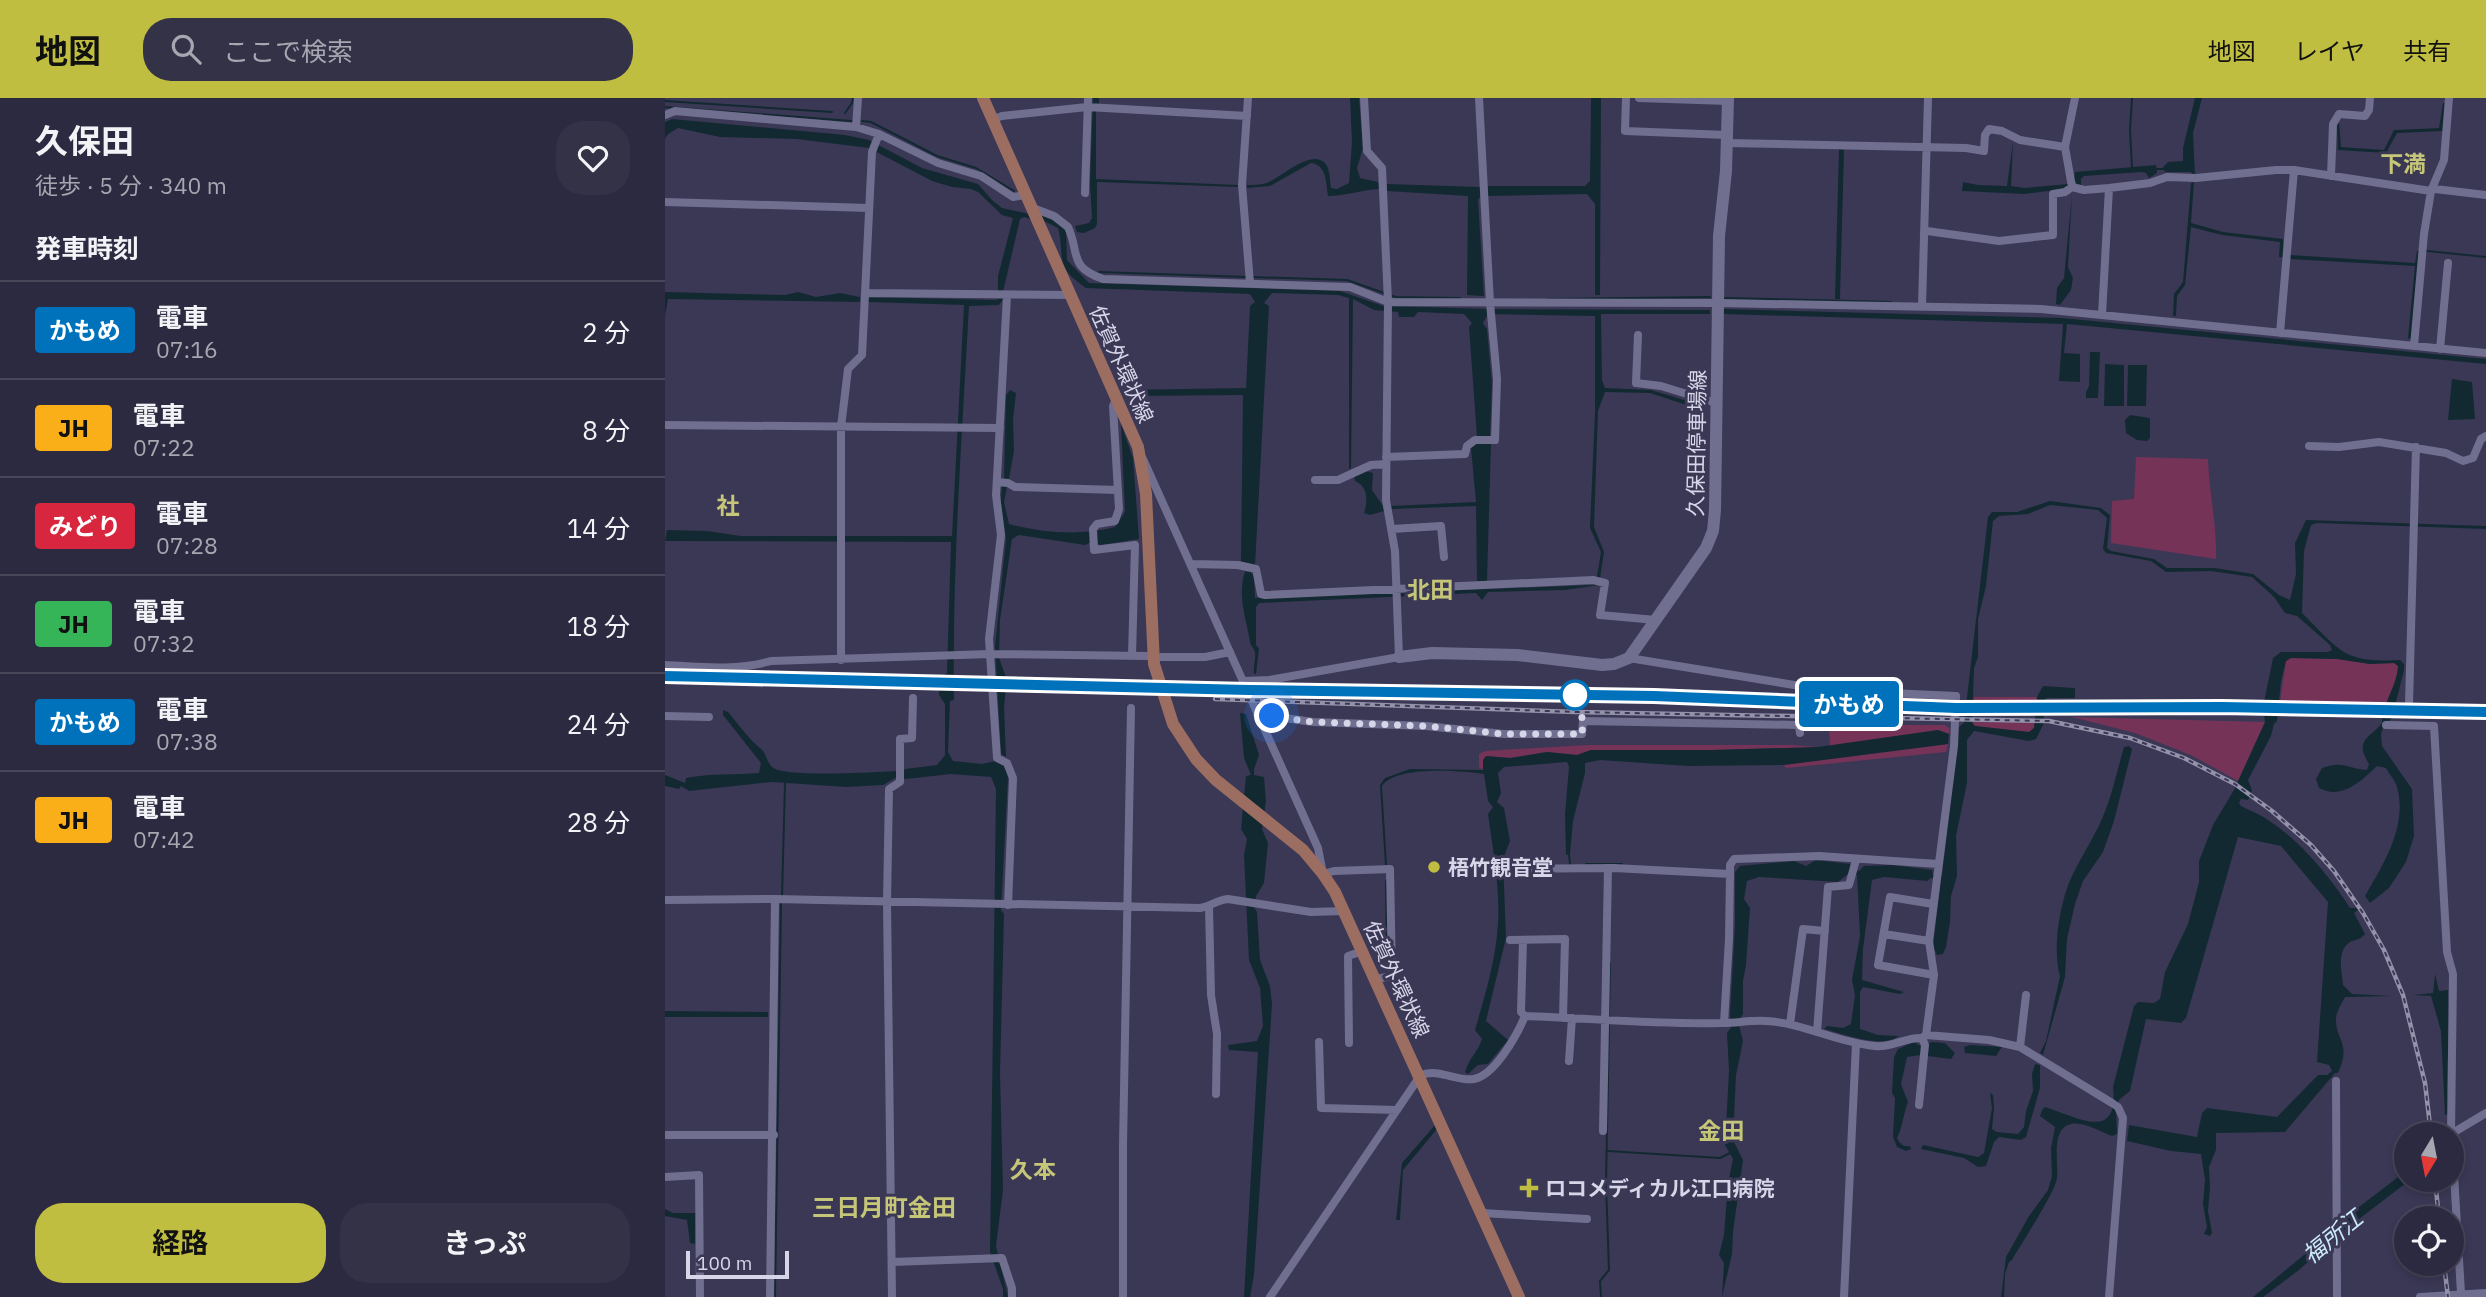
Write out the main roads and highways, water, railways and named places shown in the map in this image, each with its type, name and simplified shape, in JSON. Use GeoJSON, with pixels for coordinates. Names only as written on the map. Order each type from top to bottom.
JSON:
{"type":"FeatureCollection","features":[{"type":"Feature","properties":{"kind":"main road","name":"佐賀外環状線"},"geometry":{"type":"LineString","coordinates":[[983,98],[1137,447],[1146,495],[1154,659],[1173,724],[1195,759],[1216,780],[1303,850],[1324,874],[1376,979],[1519,1297]]}},
{"type":"Feature","properties":{"kind":"main road","name":"久保田停車場線"},"geometry":{"type":"LineString","coordinates":[[1399,657],[1431,653],[1517,655],[1614,664],[1629,658],[1706,548],[1713,531],[1715,510],[1719,236],[1728,100]]}},
{"type":"Feature","properties":{"kind":"water"},"geometry":{"type":"Polygon","coordinates":[[[1093,98],[1099,98],[1099,105],[1096,106],[1096,179],[1238,187],[1097,182],[1097,224],[1095,228],[1084,233],[1077,232],[1075,226],[1089,223],[1092,218],[1090,183],[1093,98]]]}},
{"type":"Feature","properties":{"kind":"water"},"geometry":{"type":"Polygon","coordinates":[[[1350,98],[1359,98],[1363,148],[1357,168],[1360,178],[1378,182],[1379,189],[1328,196],[1323,171],[1311,163],[1270,186],[1247,188],[1247,185],[1269,182],[1298,164],[1315,159],[1322,160],[1327,166],[1331,188],[1337,189],[1349,183],[1352,142],[1350,98]]]}},
{"type":"Feature","properties":{"kind":"water"},"geometry":{"type":"Polygon","coordinates":[[[1591,98],[1601,98],[1600,295],[1595,295],[1595,204],[1587,194],[1487,196],[1486,186],[1585,186],[1590,181],[1591,98]]]}},
{"type":"Feature","properties":{"kind":"water"},"geometry":{"type":"Polygon","coordinates":[[[2195,98],[2202,98],[2193,133],[2195,174],[2165,172],[2163,167],[2168,162],[2183,161],[2183,148],[2195,98]]]}},
{"type":"Feature","properties":{"kind":"water"},"geometry":{"type":"Polygon","coordinates":[[[2443,103],[2443,131],[2397,133],[2386,153],[2338,150],[2339,122],[2341,147],[2384,150],[2394,130],[2439,128],[2443,103]]]}},
{"type":"Feature","properties":{"kind":"water"},"geometry":{"type":"Polygon","coordinates":[[[672,119],[845,135],[869,140],[922,168],[978,184],[1002,208],[1030,214],[1033,220],[1024,217],[1020,219],[1003,292],[998,291],[998,276],[1013,218],[1002,215],[978,192],[932,181],[869,148],[797,139],[720,137],[678,128],[665,139],[665,122],[672,119]]]}},
{"type":"Feature","properties":{"kind":"water"},"geometry":{"type":"Polygon","coordinates":[[[2013,141],[2011,186],[2068,186],[2064,189],[2024,194],[1962,191],[1963,182],[2007,186],[2013,141]]]}},
{"type":"Feature","properties":{"kind":"water"},"geometry":{"type":"Polygon","coordinates":[[[1839,149],[1844,150],[1840,299],[1835,299],[1839,149]]]}},
{"type":"Feature","properties":{"kind":"water"},"geometry":{"type":"Polygon","coordinates":[[[2156,165],[2157,173],[2149,178],[2142,172],[2084,176],[2081,185],[2074,179],[2075,172],[2156,165]]]}},
{"type":"Feature","properties":{"kind":"water"},"geometry":{"type":"Polygon","coordinates":[[[2194,182],[2191,223],[2223,232],[2283,239],[2284,258],[2279,257],[2280,242],[2222,235],[2191,227],[2185,285],[2177,296],[2176,316],[2173,316],[2174,294],[2183,282],[2191,183],[2194,182]]]}},
{"type":"Feature","properties":{"kind":"water"},"geometry":{"type":"Polygon","coordinates":[[[1387,184],[1480,187],[1481,195],[1478,200],[1484,296],[1467,295],[1468,196],[1387,191],[1387,184]]]}},
{"type":"Feature","properties":{"kind":"water"},"geometry":{"type":"Polygon","coordinates":[[[2072,194],[2068,267],[2073,278],[2071,290],[2060,305],[2056,304],[2057,288],[2064,278],[2072,194]]]}},
{"type":"Feature","properties":{"kind":"water"},"geometry":{"type":"Polygon","coordinates":[[[1041,215],[1057,222],[1066,231],[1067,260],[1089,283],[1340,291],[1392,309],[1392,306],[1710,310],[1710,314],[1601,314],[1602,380],[1605,388],[1651,390],[1704,406],[1702,410],[1650,393],[1605,392],[1598,411],[1594,527],[1604,552],[1599,585],[1565,590],[1488,592],[1482,600],[1476,593],[1259,603],[1256,607],[1256,645],[1259,649],[1254,674],[1255,652],[1250,643],[1242,598],[1245,571],[1248,572],[1248,565],[1241,562],[1243,395],[1125,396],[1122,390],[1246,388],[1250,306],[1255,302],[1250,294],[1086,288],[1065,268],[1058,228],[1044,221],[1041,215]],[[1272,293],[1264,303],[1269,306],[1255,566],[1252,566],[1251,573],[1254,575],[1255,598],[1593,585],[1601,552],[1590,528],[1595,411],[1595,316],[1488,314],[1483,323],[1487,329],[1492,384],[1490,436],[1485,443],[1491,444],[1487,581],[1477,581],[1476,506],[1392,509],[1391,506],[1476,502],[1471,448],[1477,437],[1469,327],[1472,323],[1464,314],[1418,312],[1414,317],[1399,317],[1398,312],[1374,310],[1353,299],[1349,469],[1349,298],[1338,295],[1272,293]]]}},
{"type":"Feature","properties":{"kind":"water"},"geometry":{"type":"Polygon","coordinates":[[[2427,250],[2486,258],[2428,252],[2419,254],[2411,339],[2408,338],[2415,266],[2289,259],[2290,255],[2415,263],[2417,251],[2427,250]]]}},
{"type":"Feature","properties":{"kind":"water"},"geometry":{"type":"Polygon","coordinates":[[[665,292],[785,295],[798,292],[816,297],[840,293],[860,297],[860,302],[668,299],[665,316],[665,292]]]}},
{"type":"Feature","properties":{"kind":"water"},"geometry":{"type":"Polygon","coordinates":[[[868,297],[1004,298],[999,305],[969,306],[956,552],[954,700],[950,701],[948,752],[953,761],[982,764],[996,761],[1006,766],[1008,778],[1001,910],[1004,914],[1000,1074],[1003,1190],[996,1246],[1008,1297],[1003,1297],[1003,1289],[990,1252],[996,789],[991,777],[951,774],[906,779],[897,777],[883,785],[846,787],[772,782],[689,791],[681,786],[679,789],[665,786],[665,775],[685,783],[686,778],[695,776],[759,773],[761,763],[723,715],[723,710],[728,712],[763,751],[772,767],[780,770],[812,773],[902,773],[905,769],[937,765],[945,755],[945,704],[939,695],[939,679],[947,673],[951,542],[665,541],[667,530],[707,531],[741,536],[952,536],[964,305],[868,302],[868,297]]]}},
{"type":"Feature","properties":{"kind":"water"},"geometry":{"type":"Polygon","coordinates":[[[1724,309],[2062,318],[2486,359],[2486,364],[2067,324],[2064,353],[2080,354],[2080,382],[2059,381],[2063,324],[1724,314],[1724,309]]]}},
{"type":"Feature","properties":{"kind":"water"},"geometry":{"type":"Polygon","coordinates":[[[2090,352],[2100,352],[2098,398],[2086,398],[2090,352]]]}},
{"type":"Feature","properties":{"kind":"water"},"geometry":{"type":"Polygon","coordinates":[[[2105,364],[2124,365],[2124,406],[2104,406],[2105,364]]]}},
{"type":"Feature","properties":{"kind":"water"},"geometry":{"type":"Polygon","coordinates":[[[2128,365],[2147,365],[2146,406],[2127,406],[2128,365]]]}},
{"type":"Feature","properties":{"kind":"water"},"geometry":{"type":"Polygon","coordinates":[[[2452,379],[2472,382],[2475,419],[2448,420],[2452,379]]]}},
{"type":"Feature","properties":{"kind":"water"},"geometry":{"type":"Polygon","coordinates":[[[1010,390],[1016,393],[1013,419],[1014,451],[1009,479],[1004,479],[1006,395],[1010,390]]]}},
{"type":"Feature","properties":{"kind":"water"},"geometry":{"type":"Polygon","coordinates":[[[2130,415],[2150,418],[2150,438],[2147,441],[2137,440],[2126,433],[2125,420],[2130,415]]]}},
{"type":"Feature","properties":{"kind":"water"},"geometry":{"type":"Polygon","coordinates":[[[1121,424],[1133,458],[1139,539],[1101,545],[1097,539],[1085,545],[1019,535],[1012,539],[1000,620],[999,658],[1007,680],[1004,706],[1006,757],[1001,754],[995,646],[1006,539],[1001,502],[1002,486],[1007,487],[1004,502],[1009,524],[1062,532],[1089,532],[1115,527],[1125,512],[1121,424]]]}},
{"type":"Feature","properties":{"kind":"water"},"geometry":{"type":"Polygon","coordinates":[[[1366,471],[1373,473],[1372,490],[1384,511],[1370,515],[1364,513],[1366,494],[1354,476],[1366,471]]]}},
{"type":"Feature","properties":{"kind":"water"},"geometry":{"type":"Polygon","coordinates":[[[2050,501],[2101,508],[2110,515],[2107,548],[2111,551],[2154,559],[2167,568],[2215,568],[2253,574],[2279,595],[2290,600],[2296,574],[2295,543],[2306,520],[2486,526],[2486,529],[2317,523],[2311,525],[2304,551],[2302,613],[2344,652],[2366,659],[2400,660],[2404,664],[2392,718],[2383,727],[2381,735],[2382,746],[2412,789],[2414,836],[2406,862],[2389,888],[2370,903],[2365,896],[2392,845],[2399,816],[2397,787],[2386,768],[2377,766],[2343,791],[2319,788],[2316,779],[2322,768],[2329,766],[2341,765],[2367,770],[2369,764],[2363,745],[2382,723],[2384,709],[2397,673],[2398,666],[2394,663],[2370,664],[2337,659],[2291,658],[2286,661],[2277,721],[2248,780],[2252,790],[2248,800],[2241,799],[2239,803],[2294,840],[2324,873],[2350,908],[2358,910],[2354,913],[2365,934],[2350,942],[2343,951],[2343,985],[2352,994],[2392,996],[2345,997],[2336,1018],[2343,1048],[2338,1073],[2335,1073],[2285,1132],[2216,1133],[2216,1150],[2209,1167],[2208,1211],[2212,1233],[2210,1236],[2204,1234],[2207,1227],[2203,1204],[2205,1180],[2201,1154],[2171,1151],[2127,1141],[2129,1125],[2197,1137],[2202,1113],[2207,1108],[2277,1117],[2318,1075],[2327,1075],[2332,1071],[2329,1065],[2317,1062],[2328,902],[2281,846],[2238,837],[2186,1018],[2181,1023],[2146,1019],[2130,1091],[2119,1100],[2116,1111],[2117,1134],[2112,1136],[2076,1123],[2064,1127],[2060,1132],[2055,1185],[2009,1262],[2005,1274],[2004,1297],[2001,1297],[2006,1257],[2029,1216],[2048,1190],[2052,1176],[2051,1148],[2055,1127],[2040,1116],[2042,1110],[2045,1107],[2093,1122],[2103,1121],[2109,1115],[2113,1104],[2113,1087],[2134,1006],[2138,1002],[2154,1003],[2160,999],[2165,972],[2188,924],[2199,882],[2199,861],[2213,825],[2234,790],[2265,722],[2263,707],[2273,658],[2281,652],[2332,650],[2330,645],[2297,616],[2285,613],[2274,597],[2252,577],[2211,571],[2166,572],[2151,561],[2106,553],[2103,549],[2107,518],[2098,510],[2050,505],[2028,514],[1999,516],[1993,521],[1986,586],[1978,619],[1978,657],[1974,668],[1972,723],[1975,726],[2029,732],[2034,728],[2037,697],[2043,686],[2075,688],[2075,698],[2047,698],[2043,701],[2044,723],[2036,739],[2029,741],[1974,731],[1967,740],[1967,783],[1956,836],[1957,876],[1951,896],[1950,922],[1943,954],[1937,955],[1933,946],[1941,879],[1931,878],[1927,881],[1884,877],[1872,880],[1862,980],[1904,992],[1900,994],[1863,987],[1860,992],[1860,1029],[1878,1035],[1899,1036],[1891,1040],[1872,1041],[1824,1029],[1827,1026],[1843,1028],[1851,1024],[1855,995],[1852,980],[1860,936],[1857,875],[1849,873],[1838,882],[1759,877],[1747,881],[1744,899],[1750,908],[1743,981],[1743,1014],[1738,1021],[1743,1041],[1736,1075],[1733,1140],[1743,1160],[1732,1254],[1722,1297],[1724,1263],[1719,1255],[1733,1159],[1725,1145],[1729,1071],[1727,1033],[1731,1027],[1735,872],[1740,866],[1794,861],[1806,866],[1816,860],[1850,864],[1851,869],[1859,871],[1864,866],[1893,865],[1932,870],[1933,875],[1942,875],[1959,727],[1964,723],[1988,517],[1992,512],[2017,512],[2050,501]]]}},
{"type":"Feature","properties":{"kind":"water"},"geometry":{"type":"Polygon","coordinates":[[[1240,713],[1246,714],[1259,755],[1254,775],[1264,777],[1266,801],[1262,829],[1268,843],[1264,883],[1256,896],[1254,907],[1257,912],[1260,960],[1270,986],[1272,1004],[1254,1275],[1250,1297],[1244,1297],[1258,1052],[1229,1050],[1228,1045],[1257,1041],[1263,1026],[1260,988],[1249,960],[1244,855],[1247,839],[1241,829],[1246,776],[1251,775],[1244,758],[1240,713]]]}},
{"type":"Feature","properties":{"kind":"water"},"geometry":{"type":"Polygon","coordinates":[[[1938,730],[1949,734],[1948,744],[1784,765],[1688,766],[1600,760],[1585,763],[1573,821],[1570,854],[1566,855],[1567,762],[1504,767],[1498,773],[1501,793],[1497,802],[1504,808],[1510,841],[1503,859],[1506,938],[1486,1021],[1508,1040],[1488,1064],[1478,1065],[1468,1074],[1465,1072],[1482,1039],[1475,1030],[1497,937],[1497,882],[1488,814],[1493,807],[1488,801],[1484,774],[1430,771],[1390,779],[1382,786],[1385,865],[1380,785],[1385,778],[1410,769],[1483,770],[1486,756],[1510,758],[1547,752],[1577,755],[1591,750],[1818,747],[1938,730]]]}},
{"type":"Feature","properties":{"kind":"water"},"geometry":{"type":"Polygon","coordinates":[[[2129,746],[2132,749],[2114,821],[2103,852],[2083,881],[2075,904],[2067,939],[2065,977],[2043,1055],[2040,1053],[2046,1041],[2060,976],[2057,939],[2064,898],[2072,876],[2106,810],[2124,747],[2129,746]]]}},
{"type":"Feature","properties":{"kind":"water"},"geometry":{"type":"Polygon","coordinates":[[[2435,974],[2439,991],[2448,990],[2448,1114],[2445,1115],[2441,1031],[2431,996],[2413,995],[2433,993],[2435,974]]]}},
{"type":"Feature","properties":{"kind":"water"},"geometry":{"type":"Polygon","coordinates":[[[665,1011],[768,1012],[768,1017],[665,1017],[665,1011]]]}},
{"type":"Feature","properties":{"kind":"water"},"geometry":{"type":"Polygon","coordinates":[[[1914,1042],[1922,1047],[1921,1055],[1907,1057],[1901,1084],[1908,1102],[1897,1138],[1902,1145],[1910,1146],[1911,1149],[1906,1151],[1897,1147],[1893,1137],[1894,1057],[1898,1049],[1914,1042]]]}},
{"type":"Feature","properties":{"kind":"water"},"geometry":{"type":"Polygon","coordinates":[[[1945,1043],[1955,1053],[1951,1059],[1927,1056],[1927,1044],[1945,1043]]]}},
{"type":"Feature","properties":{"kind":"water"},"geometry":{"type":"Polygon","coordinates":[[[1964,1047],[2002,1047],[1996,1056],[1965,1053],[1964,1047]]]}},
{"type":"Feature","properties":{"kind":"water"},"geometry":{"type":"Polygon","coordinates":[[[2035,1064],[2040,1065],[2040,1088],[2026,1137],[2021,1140],[1999,1137],[1994,1142],[1986,1166],[1978,1167],[1964,1158],[1921,1149],[1923,1145],[1978,1157],[1984,1153],[1992,1108],[1990,1093],[1993,1095],[1994,1108],[1992,1129],[2018,1134],[2024,1127],[2033,1091],[2032,1074],[2035,1064]]]}},
{"type":"Feature","properties":{"kind":"water"},"geometry":{"type":"Polygon","coordinates":[[[1435,1125],[1437,1129],[1403,1170],[1400,1220],[1396,1220],[1402,1163],[1435,1125]]]}},
{"type":"Feature","properties":{"kind":"water","name":"福所江"},"geometry":{"type":"Polygon","coordinates":[[[2394,1180],[2394,1192],[2263,1297],[2253,1297],[2305,1254],[2342,1220],[2394,1180]]]}},
{"type":"Feature","properties":{"kind":"water"},"geometry":{"type":"Polygon","coordinates":[[[665,1209],[673,1213],[696,1213],[695,1244],[690,1243],[687,1220],[665,1216],[665,1209]]]}},
{"type":"Feature","properties":{"kind":"waterway"},"geometry":{"type":"LineString","coordinates":[[845,113],[853,98]]}},
{"type":"Feature","properties":{"kind":"waterway"},"geometry":{"type":"LineString","coordinates":[[2132,98],[2132,168]]}},
{"type":"Feature","properties":{"kind":"waterway"},"geometry":{"type":"LineString","coordinates":[[665,101],[832,112]]}},
{"type":"Feature","properties":{"kind":"waterway"},"geometry":{"type":"LineString","coordinates":[[665,107],[852,121]]}},
{"type":"Feature","properties":{"kind":"waterway"},"geometry":{"type":"LineString","coordinates":[[862,121],[871,122],[937,156],[976,168],[1014,191]]}},
{"type":"Feature","properties":{"kind":"waterway"},"geometry":{"type":"LineString","coordinates":[[2156,169],[2164,169]]}},
{"type":"Feature","properties":{"kind":"waterway"},"geometry":{"type":"LineString","coordinates":[[1099,272],[1247,277]]}},
{"type":"Feature","properties":{"kind":"waterway"},"geometry":{"type":"LineString","coordinates":[[1252,277],[1347,280],[1384,293]]}},
{"type":"Feature","properties":{"kind":"waterway"},"geometry":{"type":"LineString","coordinates":[[1389,295],[1460,298]]}},
{"type":"Feature","properties":{"kind":"waterway"},"geometry":{"type":"LineString","coordinates":[[1547,299],[1710,297]]}},
{"type":"Feature","properties":{"kind":"waterway"},"geometry":{"type":"LineString","coordinates":[[1724,298],[1891,302]]}},
{"type":"Feature","properties":{"kind":"waterway"},"geometry":{"type":"LineString","coordinates":[[782,897],[785,783]]}},
{"type":"Feature","properties":{"kind":"waterway"},"geometry":{"type":"LineString","coordinates":[[1569,855],[1570,864]]}},
{"type":"Feature","properties":{"kind":"waterway"},"geometry":{"type":"LineString","coordinates":[[1586,864],[1622,864]]}},
{"type":"Feature","properties":{"kind":"waterway"},"geometry":{"type":"LineString","coordinates":[[1386,881],[1387,971]]}},
{"type":"Feature","properties":{"kind":"waterway"},"geometry":{"type":"LineString","coordinates":[[775,1297],[781,903]]}},
{"type":"Feature","properties":{"kind":"waterway"},"geometry":{"type":"LineString","coordinates":[[1609,1017],[1610,963]]}},
{"type":"Feature","properties":{"kind":"waterway"},"geometry":{"type":"LineString","coordinates":[[1601,1297],[1600,1281],[1609,1270],[1606,1184],[1609,1022]]}},
{"type":"Feature","properties":{"kind":"waterway"},"geometry":{"type":"LineString","coordinates":[[1608,1151],[1720,1158],[1730,1153]]}},
{"type":"Feature","properties":{"kind":"railway"},"geometry":{"type":"LineString","coordinates":[[665,676],[1249,690],[1654,696],[1956,708],[2222,707],[2486,712]]}},
{"type":"Feature","properties":{"kind":"railway"},"geometry":{"type":"LineString","coordinates":[[1215,699],[1576,712],[2049,721],[2130,738],[2184,758],[2235,784],[2272,811],[2311,845],[2334,871],[2384,950],[2403,995],[2425,1083],[2430,1122]]}},
{"type":"Feature","properties":{"kind":"railway"},"geometry":{"type":"LineString","coordinates":[[2436,1192],[2438,1206]]}},
{"type":"Feature","properties":{"kind":"railway"},"geometry":{"type":"LineString","coordinates":[[2445,1276],[2448,1297]]}},
{"type":"Feature","properties":{"kind":"train","name":"かもめ"},"geometry":{"type":"LineString","coordinates":[[665,676],[1249,690],[1654,696],[1956,708],[2222,707],[2486,712]]}},
{"type":"Feature","properties":{"kind":"place","name":"梧竹観音堂"},"geometry":{"type":"Point","coordinates":[1434,867]}},
{"type":"Feature","properties":{"kind":"place","name":"ロコメディカル江口病院"},"geometry":{"type":"Point","coordinates":[1529,1188]}},
{"type":"Feature","properties":{"kind":"district","name":"下満"},"geometry":{"type":"Point","coordinates":[2403,163]}},
{"type":"Feature","properties":{"kind":"district","name":"社"},"geometry":{"type":"Point","coordinates":[728,505]}},
{"type":"Feature","properties":{"kind":"district","name":"北田"},"geometry":{"type":"Point","coordinates":[1430,589]}},
{"type":"Feature","properties":{"kind":"district","name":"金田"},"geometry":{"type":"Point","coordinates":[1721,1130]}},
{"type":"Feature","properties":{"kind":"district","name":"久本"},"geometry":{"type":"Point","coordinates":[1033,1169]}},
{"type":"Feature","properties":{"kind":"district","name":"三日月町金田"},"geometry":{"type":"Point","coordinates":[884,1207]}}]}
